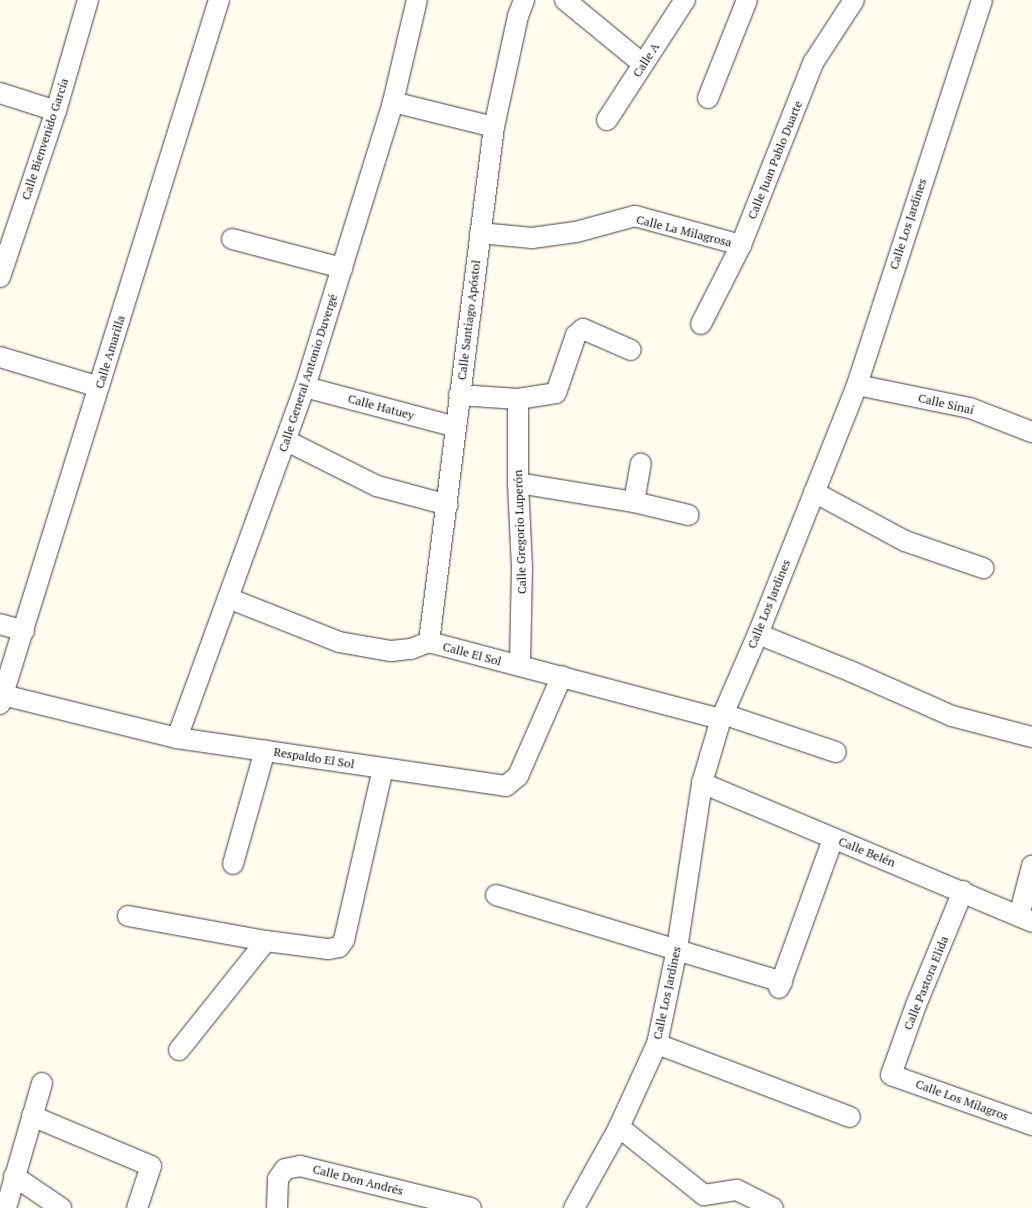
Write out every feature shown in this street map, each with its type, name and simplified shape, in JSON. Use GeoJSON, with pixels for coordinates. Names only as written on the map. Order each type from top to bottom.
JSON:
{"type":"FeatureCollection","features":[{"type":"Feature","properties":{"kind":"street","name":"Calle Bienvenido García"},"geometry":{"type":"LineString","coordinates":[[0,277],[56,111],[88,0]]}},
{"type":"Feature","properties":{"kind":"street","name":"Calle Amarilla"},"geometry":{"type":"LineString","coordinates":[[1,699],[24,631],[219,0]]}},
{"type":"Feature","properties":{"kind":"street","name":"Calle General Antonio Duvergé"},"geometry":{"type":"LineString","coordinates":[[177,738],[287,441],[305,387],[393,102],[417,0]]}},
{"type":"Feature","properties":{"kind":"street","name":"Calle Santiago Apóstol"},"geometry":{"type":"LineString","coordinates":[[429,642],[448,505],[459,395],[494,127],[518,16],[524,0]]}},
{"type":"Feature","properties":{"kind":"street"},"geometry":{"type":"LineString","coordinates":[[564,0],[643,64]]}},
{"type":"Feature","properties":{"kind":"street","name":"Calle A"},"geometry":{"type":"LineString","coordinates":[[607,120],[685,0]]}},
{"type":"Feature","properties":{"kind":"street"},"geometry":{"type":"LineString","coordinates":[[708,98],[748,0]]}},
{"type":"Feature","properties":{"kind":"street","name":"Calle Juan Pablo Duarte"},"geometry":{"type":"LineString","coordinates":[[701,324],[741,246],[813,63],[854,0]]}},
{"type":"Feature","properties":{"kind":"street","name":"Calle Los Jardines"},"geometry":{"type":"LineString","coordinates":[[574,1208],[619,1127],[657,1044],[677,949],[702,783],[722,716],[758,634],[857,385],[982,0]]}},
{"type":"Feature","properties":{"kind":"street"},"geometry":{"type":"LineString","coordinates":[[0,93],[56,111]]}},
{"type":"Feature","properties":{"kind":"street"},"geometry":{"type":"LineString","coordinates":[[393,102],[494,127]]}},
{"type":"Feature","properties":{"kind":"street","name":"Calle La Milagrosa"},"geometry":{"type":"LineString","coordinates":[[480,233],[532,238],[576,232],[636,216],[741,246]]}},
{"type":"Feature","properties":{"kind":"street"},"geometry":{"type":"LineString","coordinates":[[232,239],[342,268]]}},
{"type":"Feature","properties":{"kind":"street"},"geometry":{"type":"LineString","coordinates":[[459,395],[518,398],[556,393],[578,331],[583,329],[630,350]]}},
{"type":"Feature","properties":{"kind":"street"},"geometry":{"type":"LineString","coordinates":[[0,357],[100,387]]}},
{"type":"Feature","properties":{"kind":"street","name":"Calle Sinaí"},"geometry":{"type":"LineString","coordinates":[[857,385],[970,408],[1032,432]]}},
{"type":"Feature","properties":{"kind":"street","name":"Calle Hatuey"},"geometry":{"type":"LineString","coordinates":[[305,387],[456,427]]}},
{"type":"Feature","properties":{"kind":"street","name":"Calle Gregorio Luperón"},"geometry":{"type":"LineString","coordinates":[[518,398],[518,483],[522,567],[520,666]]}},
{"type":"Feature","properties":{"kind":"street"},"geometry":{"type":"LineString","coordinates":[[287,441],[377,486],[448,505]]}},
{"type":"Feature","properties":{"kind":"street"},"geometry":{"type":"LineString","coordinates":[[634,502],[641,464]]}},
{"type":"Feature","properties":{"kind":"street"},"geometry":{"type":"LineString","coordinates":[[518,483],[634,502],[688,515]]}},
{"type":"Feature","properties":{"kind":"street"},"geometry":{"type":"LineString","coordinates":[[814,492],[904,541],[983,568]]}},
{"type":"Feature","properties":{"kind":"street","name":"Calle El Sol"},"geometry":{"type":"LineString","coordinates":[[228,598],[339,642],[368,649],[391,651],[411,649],[429,642],[722,716],[836,752]]}},
{"type":"Feature","properties":{"kind":"street"},"geometry":{"type":"LineString","coordinates":[[0,624],[24,631]]}},
{"type":"Feature","properties":{"kind":"street"},"geometry":{"type":"LineString","coordinates":[[758,634],[850,671],[952,716],[1032,737]]}},
{"type":"Feature","properties":{"kind":"street","name":"Respaldo El Sol"},"geometry":{"type":"LineString","coordinates":[[1,699],[177,738],[506,786],[518,776],[562,676]]}},
{"type":"Feature","properties":{"kind":"street"},"geometry":{"type":"LineString","coordinates":[[233,864],[265,750]]}},
{"type":"Feature","properties":{"kind":"street"},"geometry":{"type":"LineString","coordinates":[[128,916],[266,941],[328,949],[339,947],[344,940],[383,769]]}},
{"type":"Feature","properties":{"kind":"street","name":"Calle Belén"},"geometry":{"type":"LineString","coordinates":[[702,783],[963,891],[1025,919]]}},
{"type":"Feature","properties":{"kind":"street"},"geometry":{"type":"LineString","coordinates":[[496,895],[677,949],[780,985],[833,838]]}},
{"type":"Feature","properties":{"kind":"street"},"geometry":{"type":"LineString","coordinates":[[1025,919],[1032,866]]}},
{"type":"Feature","properties":{"kind":"street","name":"Calle Pastora Elida"},"geometry":{"type":"LineString","coordinates":[[891,1075],[916,1005],[963,891]]}},
{"type":"Feature","properties":{"kind":"street"},"geometry":{"type":"LineString","coordinates":[[179,1050],[266,941]]}},
{"type":"Feature","properties":{"kind":"street"},"geometry":{"type":"LineString","coordinates":[[657,1044],[850,1117]]}},
{"type":"Feature","properties":{"kind":"street","name":"Calle Los Milagros"},"geometry":{"type":"LineString","coordinates":[[891,1075],[1032,1125]]}},
{"type":"Feature","properties":{"kind":"street"},"geometry":{"type":"LineString","coordinates":[[6,1208],[42,1083]]}},
{"type":"Feature","properties":{"kind":"street"},"geometry":{"type":"LineString","coordinates":[[32,1116],[151,1166],[137,1208]]}},
{"type":"Feature","properties":{"kind":"street"},"geometry":{"type":"LineString","coordinates":[[619,1127],[704,1195],[737,1190],[773,1208]]}},
{"type":"Feature","properties":{"kind":"street","name":"Calle Don Andrés"},"geometry":{"type":"LineString","coordinates":[[277,1208],[278,1178],[285,1169],[300,1166],[471,1208]]}},
{"type":"Feature","properties":{"kind":"street"},"geometry":{"type":"LineString","coordinates":[[14,1176],[61,1208]]}}]}
